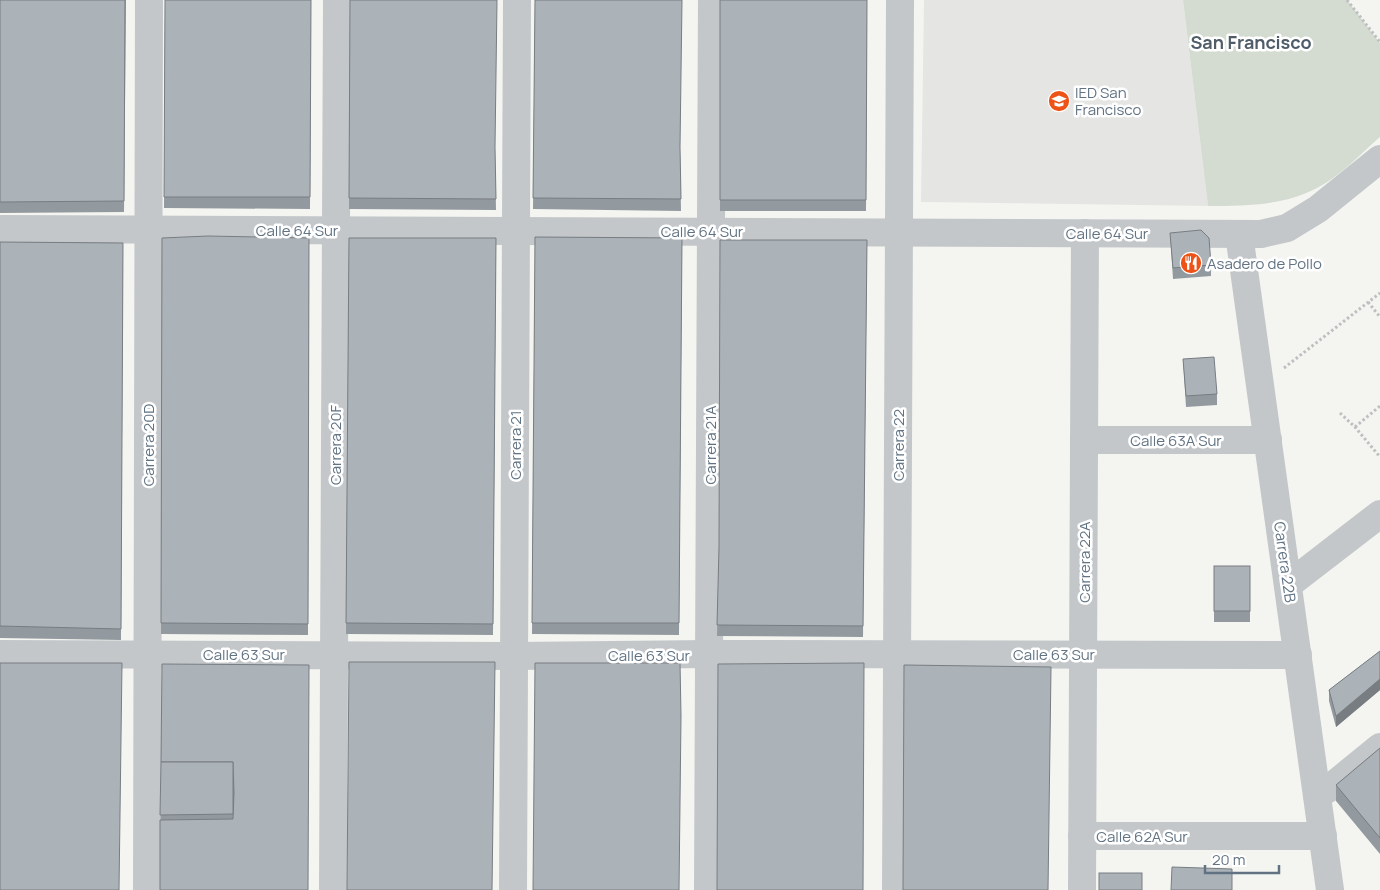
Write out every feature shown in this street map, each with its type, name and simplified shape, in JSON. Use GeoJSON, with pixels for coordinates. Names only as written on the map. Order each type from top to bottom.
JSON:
{"type":"FeatureCollection","features":[{"type":"Feature","properties":{"kind":"street","name":"Carrera 20D"},"geometry":{"type":"LineString","coordinates":[[147,890],[149,0]]}},
{"type":"Feature","properties":{"kind":"street","name":"Carrera 20F"},"geometry":{"type":"LineString","coordinates":[[333,890],[337,0]]}},
{"type":"Feature","properties":{"kind":"street","name":"Carrera 21"},"geometry":{"type":"LineString","coordinates":[[513,890],[517,0]]}},
{"type":"Feature","properties":{"kind":"street","name":"Carrera 21A"},"geometry":{"type":"LineString","coordinates":[[708,890],[712,0]]}},
{"type":"Feature","properties":{"kind":"street","name":"Carrera 22"},"geometry":{"type":"LineString","coordinates":[[896,890],[900,0]]}},
{"type":"Feature","properties":{"kind":"street","name":"Calle 64 Sur"},"geometry":{"type":"LineString","coordinates":[[0,229],[1261,234],[1287,228],[1318,208],[1380,159]]}},
{"type":"Feature","properties":{"kind":"street","name":"Carrera 22A"},"geometry":{"type":"LineString","coordinates":[[1082,890],[1085,233]]}},
{"type":"Feature","properties":{"kind":"street","name":"Carrera 22B"},"geometry":{"type":"LineString","coordinates":[[1239,234],[1330,890]]}},
{"type":"Feature","properties":{"kind":"street","name":"Calle 63A Sur"},"geometry":{"type":"LineString","coordinates":[[1084,440],[1268,440]]}},
{"type":"Feature","properties":{"kind":"street"},"geometry":{"type":"LineString","coordinates":[[1288,585],[1380,514]]}},
{"type":"Feature","properties":{"kind":"street","name":"Calle 63 Sur"},"geometry":{"type":"LineString","coordinates":[[0,654],[514,656],[709,654],[1298,655]]}},
{"type":"Feature","properties":{"kind":"street"},"geometry":{"type":"LineString","coordinates":[[1317,795],[1331,787],[1380,746]]}},
{"type":"Feature","properties":{"kind":"street","name":"Calle 62A Sur"},"geometry":{"type":"LineString","coordinates":[[1082,836],[1322,836]]}},
{"type":"Feature","properties":{"kind":"path"},"geometry":{"type":"LineString","coordinates":[[1347,0],[1380,42]]}},
{"type":"Feature","properties":{"kind":"path"},"geometry":{"type":"LineString","coordinates":[[1283,369],[1380,293]]}},
{"type":"Feature","properties":{"kind":"path"},"geometry":{"type":"LineString","coordinates":[[1368,302],[1380,317]]}},
{"type":"Feature","properties":{"kind":"path"},"geometry":{"type":"LineString","coordinates":[[1355,427],[1380,406]]}},
{"type":"Feature","properties":{"kind":"path"},"geometry":{"type":"LineString","coordinates":[[1340,413],[1355,427],[1380,457]]}},
{"type":"Feature","properties":{"kind":"shaded area","name":"IED San Francisco"},"geometry":{"type":"Polygon","coordinates":[[[924,0],[1183,0],[1208,206],[921,202],[924,0]]]}},
{"type":"Feature","properties":{"kind":"shaded area"},"geometry":{"type":"Polygon","coordinates":[[[1183,0],[1347,0],[1380,43],[1380,137],[1326,183],[1304,194],[1264,204],[1208,206],[1183,0]]]}},
{"type":"Feature","properties":{"kind":"building"},"geometry":{"type":"Polygon","coordinates":[[[0,0],[125,0],[124,201],[0,202],[0,0]]]}},
{"type":"Feature","properties":{"kind":"building"},"geometry":{"type":"Polygon","coordinates":[[[165,0],[311,0],[310,197],[164,197],[165,0]]]}},
{"type":"Feature","properties":{"kind":"building"},"geometry":{"type":"Polygon","coordinates":[[[350,0],[497,0],[496,199],[349,198],[350,0]]]}},
{"type":"Feature","properties":{"kind":"building"},"geometry":{"type":"Polygon","coordinates":[[[535,0],[682,0],[681,199],[533,198],[535,0]]]}},
{"type":"Feature","properties":{"kind":"building"},"geometry":{"type":"Polygon","coordinates":[[[720,0],[867,0],[866,200],[720,200],[720,0]]]}},
{"type":"Feature","properties":{"kind":"building","name":"Asadero de Pollo"},"geometry":{"type":"Polygon","coordinates":[[[1201,230],[1209,238],[1211,265],[1173,268],[1170,233],[1201,230]]]}},
{"type":"Feature","properties":{"kind":"building"},"geometry":{"type":"Polygon","coordinates":[[[208,236],[309,238],[308,624],[161,623],[162,238],[208,236]]]}},
{"type":"Feature","properties":{"kind":"building"},"geometry":{"type":"Polygon","coordinates":[[[535,237],[682,238],[679,623],[532,623],[535,237]]]}},
{"type":"Feature","properties":{"kind":"building"},"geometry":{"type":"Polygon","coordinates":[[[349,238],[496,238],[493,624],[346,623],[349,238]]]}},
{"type":"Feature","properties":{"kind":"building"},"geometry":{"type":"Polygon","coordinates":[[[720,240],[867,240],[863,626],[717,625],[720,240]]]}},
{"type":"Feature","properties":{"kind":"building"},"geometry":{"type":"Polygon","coordinates":[[[0,242],[123,243],[121,629],[0,626],[0,242]]]}},
{"type":"Feature","properties":{"kind":"building"},"geometry":{"type":"Polygon","coordinates":[[[1214,357],[1217,394],[1186,396],[1183,359],[1214,357]]]}},
{"type":"Feature","properties":{"kind":"building"},"geometry":{"type":"Polygon","coordinates":[[[1214,566],[1250,566],[1250,611],[1214,611],[1214,566]]]}},
{"type":"Feature","properties":{"kind":"building"},"geometry":{"type":"Polygon","coordinates":[[[1380,651],[1380,679],[1336,716],[1329,690],[1380,651]]]}},
{"type":"Feature","properties":{"kind":"building"},"geometry":{"type":"Polygon","coordinates":[[[349,662],[495,662],[492,890],[347,890],[349,662]]]}},
{"type":"Feature","properties":{"kind":"building"},"geometry":{"type":"Polygon","coordinates":[[[0,663],[122,663],[119,890],[0,890],[0,663]]]}},
{"type":"Feature","properties":{"kind":"building"},"geometry":{"type":"Polygon","coordinates":[[[535,663],[680,663],[679,890],[533,890],[535,663]]]}},
{"type":"Feature","properties":{"kind":"building"},"geometry":{"type":"Polygon","coordinates":[[[864,663],[863,890],[717,890],[718,664],[864,663]]]}},
{"type":"Feature","properties":{"kind":"building"},"geometry":{"type":"Polygon","coordinates":[[[162,664],[309,665],[308,890],[160,890],[160,820],[233,819],[234,793],[233,762],[161,762],[162,664]]]}},
{"type":"Feature","properties":{"kind":"building"},"geometry":{"type":"Polygon","coordinates":[[[904,665],[1051,667],[1048,890],[903,890],[904,665]]]}},
{"type":"Feature","properties":{"kind":"building"},"geometry":{"type":"Polygon","coordinates":[[[1380,748],[1380,838],[1336,785],[1380,748]]]}},
{"type":"Feature","properties":{"kind":"building"},"geometry":{"type":"Polygon","coordinates":[[[161,762],[233,762],[233,814],[160,815],[161,762]]]}},
{"type":"Feature","properties":{"kind":"building"},"geometry":{"type":"Polygon","coordinates":[[[1172,867],[1232,869],[1232,890],[1171,890],[1172,867]]]}},
{"type":"Feature","properties":{"kind":"building"},"geometry":{"type":"Polygon","coordinates":[[[1099,873],[1142,873],[1142,890],[1099,890],[1099,873]]]}},
{"type":"Feature","properties":{"kind":"place","name":"IED San Francisco"},"geometry":{"type":"Point","coordinates":[1059,101]}},
{"type":"Feature","properties":{"kind":"place","name":"Asadero de Pollo"},"geometry":{"type":"Point","coordinates":[1191,263]}},
{"type":"Feature","properties":{"kind":"district","name":"San Francisco"},"geometry":{"type":"Point","coordinates":[1251,42]}}]}
